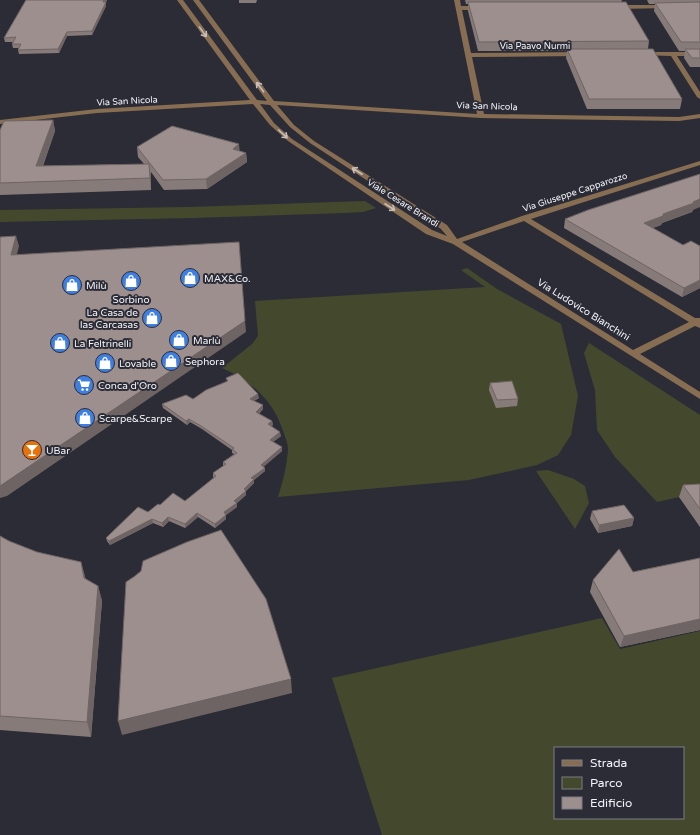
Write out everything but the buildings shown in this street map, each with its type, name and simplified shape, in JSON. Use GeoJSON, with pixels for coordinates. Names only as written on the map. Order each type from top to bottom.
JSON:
{"type":"FeatureCollection","features":[{"type":"Feature","properties":{"kind":"street","name":"Viale Cesare Brandi"},"geometry":{"type":"LineString","coordinates":[[180,0],[255,102],[281,133],[303,150],[429,232],[456,242]]}},
{"type":"Feature","properties":{"kind":"street","name":"Viale Cesare Brandi"},"geometry":{"type":"LineString","coordinates":[[196,0],[292,126],[301,134],[444,227],[456,242]]}},
{"type":"Feature","properties":{"kind":"street"},"geometry":{"type":"LineString","coordinates":[[457,0],[481,116]]}},
{"type":"Feature","properties":{"kind":"street"},"geometry":{"type":"LineString","coordinates":[[607,7],[677,7]]}},
{"type":"Feature","properties":{"kind":"street"},"geometry":{"type":"LineString","coordinates":[[459,8],[490,8]]}},
{"type":"Feature","properties":{"kind":"street","name":"Via Paavo Nurmi"},"geometry":{"type":"LineString","coordinates":[[469,55],[586,54]]}},
{"type":"Feature","properties":{"kind":"street"},"geometry":{"type":"LineString","coordinates":[[633,54],[700,54]]}},
{"type":"Feature","properties":{"kind":"street"},"geometry":{"type":"LineString","coordinates":[[673,54],[700,97]]}},
{"type":"Feature","properties":{"kind":"street","name":"Via San Nicola"},"geometry":{"type":"LineString","coordinates":[[0,122],[97,111],[255,102],[481,116],[634,119],[679,119],[700,116]]}},
{"type":"Feature","properties":{"kind":"street","name":"Via Giuseppe Capparozzo"},"geometry":{"type":"LineString","coordinates":[[456,242],[525,218],[700,163]]}},
{"type":"Feature","properties":{"kind":"street"},"geometry":{"type":"LineString","coordinates":[[525,218],[698,322]]}},
{"type":"Feature","properties":{"kind":"street","name":"Via Ludovico Bianchini"},"geometry":{"type":"LineString","coordinates":[[456,242],[700,396]]}},
{"type":"Feature","properties":{"kind":"street"},"geometry":{"type":"LineString","coordinates":[[634,353],[698,322]]}},
{"type":"Feature","properties":{"kind":"green space"},"geometry":{"type":"Polygon","coordinates":[[[365,201],[376,208],[363,212],[344,213],[0,222],[0,210],[190,207],[365,201]]]}},
{"type":"Feature","properties":{"kind":"green space"},"geometry":{"type":"Polygon","coordinates":[[[467,268],[497,289],[561,324],[578,396],[571,435],[558,455],[537,465],[469,480],[278,497],[287,461],[288,449],[288,444],[279,420],[260,393],[233,373],[222,368],[252,344],[258,336],[255,301],[485,287],[461,270],[467,268]]]}},
{"type":"Feature","properties":{"kind":"green space"},"geometry":{"type":"Polygon","coordinates":[[[589,343],[700,415],[700,496],[679,497],[657,502],[615,457],[597,430],[595,390],[584,353],[589,343]]]}},
{"type":"Feature","properties":{"kind":"green space"},"geometry":{"type":"Polygon","coordinates":[[[548,470],[574,479],[585,486],[589,503],[575,529],[536,471],[548,470]]]}},
{"type":"Feature","properties":{"kind":"green space"},"geometry":{"type":"Polygon","coordinates":[[[602,618],[620,649],[700,631],[700,835],[382,835],[332,678],[602,618]]]}},
{"type":"Feature","properties":{"kind":"place","name":"MAX&Co."},"geometry":{"type":"Point","coordinates":[190,278]}},
{"type":"Feature","properties":{"kind":"place","name":"Sorbino"},"geometry":{"type":"Point","coordinates":[131,281]}},
{"type":"Feature","properties":{"kind":"place","name":"Milù"},"geometry":{"type":"Point","coordinates":[72,285]}},
{"type":"Feature","properties":{"kind":"place","name":"La Casa de las Carcasas"},"geometry":{"type":"Point","coordinates":[152,318]}},
{"type":"Feature","properties":{"kind":"place","name":"Marlù"},"geometry":{"type":"Point","coordinates":[179,340]}},
{"type":"Feature","properties":{"kind":"place","name":"La Feltrinelli"},"geometry":{"type":"Point","coordinates":[60,343]}},
{"type":"Feature","properties":{"kind":"place","name":"Sephora"},"geometry":{"type":"Point","coordinates":[171,361]}},
{"type":"Feature","properties":{"kind":"place","name":"Lovable"},"geometry":{"type":"Point","coordinates":[105,363]}},
{"type":"Feature","properties":{"kind":"place","name":"Conca d'Oro"},"geometry":{"type":"Point","coordinates":[84,385]}},
{"type":"Feature","properties":{"kind":"place","name":"Scarpe&Scarpe"},"geometry":{"type":"Point","coordinates":[85,418]}},
{"type":"Feature","properties":{"kind":"place","name":"UBar"},"geometry":{"type":"Point","coordinates":[32,450]}}]}
